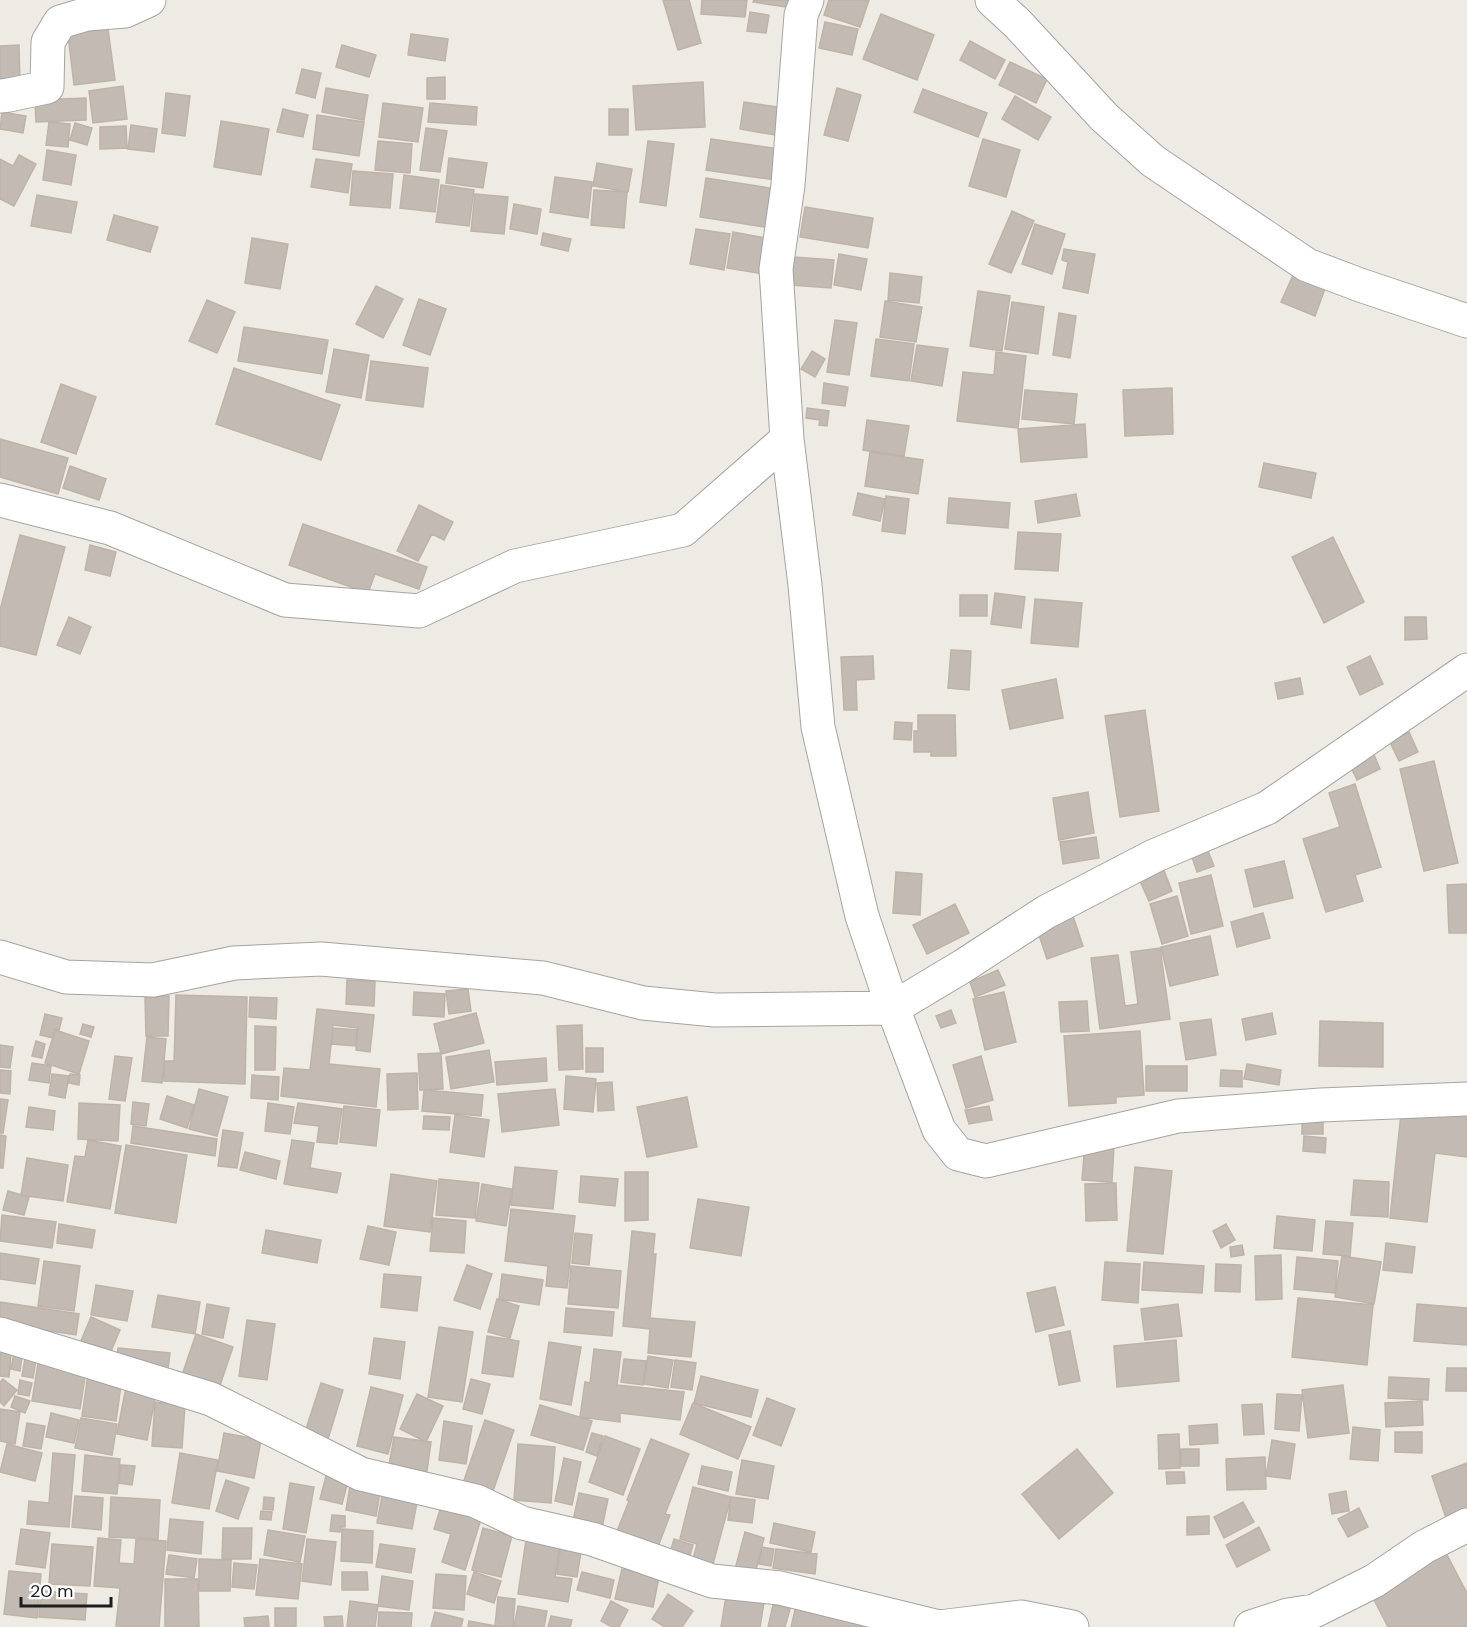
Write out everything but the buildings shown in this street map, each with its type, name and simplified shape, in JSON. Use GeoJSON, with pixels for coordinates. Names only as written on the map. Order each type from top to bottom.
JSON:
{"type":"FeatureCollection","features":[{"type":"Feature","properties":{"kind":"street"},"geometry":{"type":"LineString","coordinates":[[0,96],[46,87],[48,42],[60,22],[87,14],[125,11],[149,0]]}},
{"type":"Feature","properties":{"kind":"street"},"geometry":{"type":"LineString","coordinates":[[807,0],[801,15],[788,185],[776,269],[787,439],[805,585],[818,727],[862,916],[893,1008],[939,1130],[958,1154],[986,1161],[1178,1116],[1321,1105],[1467,1099]]}},
{"type":"Feature","properties":{"kind":"street"},"geometry":{"type":"LineString","coordinates":[[992,0],[1017,23],[1104,117],[1162,168],[1307,265],[1467,321]]}},
{"type":"Feature","properties":{"kind":"street"},"geometry":{"type":"LineString","coordinates":[[0,500],[110,528],[285,600],[419,611],[515,566],[683,530],[787,439]]}},
{"type":"Feature","properties":{"kind":"street"},"geometry":{"type":"LineString","coordinates":[[0,957],[66,977],[153,980],[234,963],[321,959],[543,978],[643,1003],[715,1010],[893,1008],[1046,912],[1154,856],[1267,808],[1467,670]]}},
{"type":"Feature","properties":{"kind":"street"},"geometry":{"type":"LineString","coordinates":[[0,1334],[211,1399],[361,1474],[476,1501],[522,1523],[592,1539],[712,1581],[780,1588],[939,1627],[1021,1617],[1072,1627]]}},
{"type":"Feature","properties":{"kind":"street"},"geometry":{"type":"LineString","coordinates":[[1251,1627],[1288,1615],[1314,1611],[1374,1581],[1424,1547],[1467,1525]]}}]}
